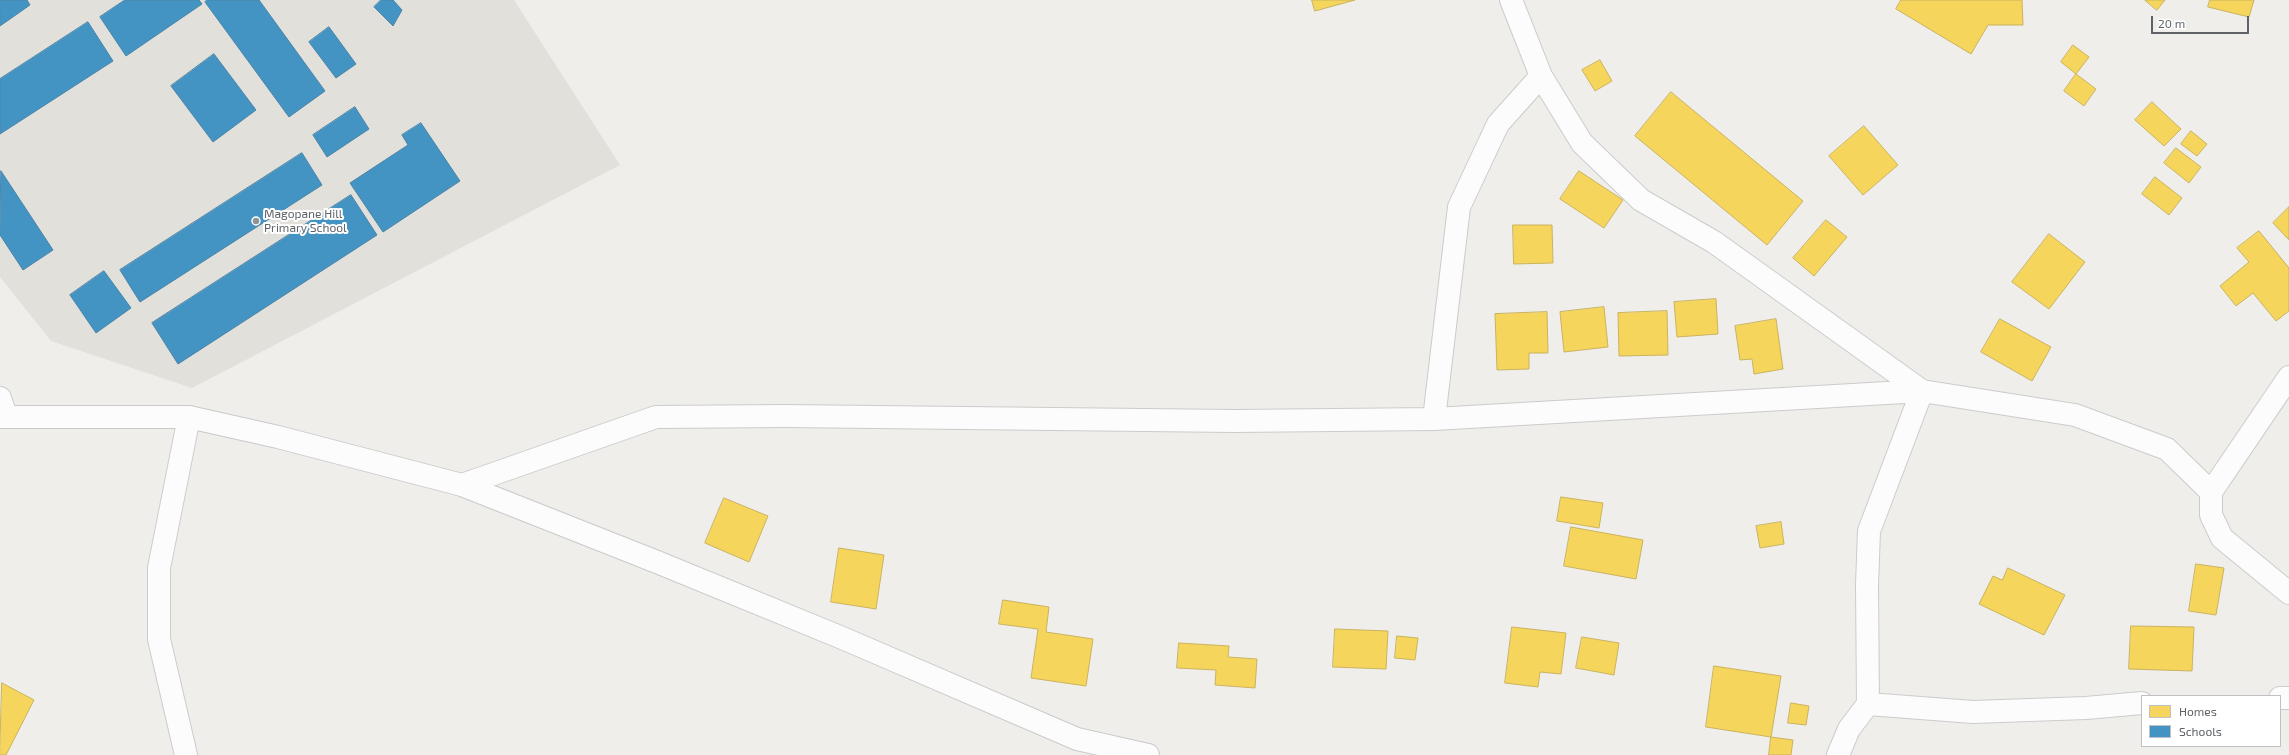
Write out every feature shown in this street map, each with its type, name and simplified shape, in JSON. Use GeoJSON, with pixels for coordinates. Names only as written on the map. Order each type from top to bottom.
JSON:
{"type":"FeatureCollection","features":[{"type":"Feature","properties":{"kind":"street"},"geometry":{"type":"LineString","coordinates":[[1510,0],[1541,76],[1582,143],[1641,200],[1714,242],[1922,391]]}},
{"type":"Feature","properties":{"kind":"street"},"geometry":{"type":"LineString","coordinates":[[1434,419],[1459,207],[1498,124],[1541,76]]}},
{"type":"Feature","properties":{"kind":"street"},"geometry":{"type":"LineString","coordinates":[[2289,377],[2211,492],[2211,515],[2222,538],[2289,592]]}},
{"type":"Feature","properties":{"kind":"street"},"geometry":{"type":"LineString","coordinates":[[1838,755],[1849,730],[1868,704],[1867,585],[1869,531],[1922,391]]}},
{"type":"Feature","properties":{"kind":"street"},"geometry":{"type":"LineString","coordinates":[[462,486],[656,417],[785,416],[1234,421],[1434,419],[1922,391],[2075,415],[2168,449],[2211,492]]}},
{"type":"Feature","properties":{"kind":"street"},"geometry":{"type":"LineString","coordinates":[[2,410],[94,418],[188,417],[278,437],[462,486],[672,568],[840,637],[1077,739],[1148,755]]}},
{"type":"Feature","properties":{"kind":"street"},"geometry":{"type":"LineString","coordinates":[[186,755],[159,639],[159,568],[188,417]]}},
{"type":"Feature","properties":{"kind":"street"},"geometry":{"type":"LineString","coordinates":[[1868,704],[1973,712],[2086,708],[2141,703]]}},
{"type":"Feature","properties":{"kind":"shaded area","name":"Magopane Hill Primary School"},"geometry":{"type":"Polygon","coordinates":[[[0,0],[514,0],[620,165],[192,388],[51,341],[0,277],[0,0]]]}},
{"type":"Feature","properties":{"kind":"building: Homes"},"geometry":{"type":"Polygon","coordinates":[[[1312,0],[1355,0],[1315,11],[1312,0]]]}},
{"type":"Feature","properties":{"kind":"building: Homes"},"geometry":{"type":"Polygon","coordinates":[[[1901,0],[2022,0],[2023,25],[1988,25],[1971,54],[1896,9],[1901,0]]]}},
{"type":"Feature","properties":{"kind":"building: Homes"},"geometry":{"type":"Polygon","coordinates":[[[2145,0],[2165,0],[2157,10],[2145,0]]]}},
{"type":"Feature","properties":{"kind":"building: Homes"},"geometry":{"type":"Polygon","coordinates":[[[2210,0],[2254,0],[2249,17],[2208,7],[2210,0]]]}},
{"type":"Feature","properties":{"kind":"building: Homes"},"geometry":{"type":"Polygon","coordinates":[[[2073,45],[2089,57],[2076,74],[2061,62],[2073,45]]]}},
{"type":"Feature","properties":{"kind":"building: Homes"},"geometry":{"type":"Polygon","coordinates":[[[1600,60],[1612,81],[1595,91],[1582,70],[1600,60]]]}},
{"type":"Feature","properties":{"kind":"building: Homes"},"geometry":{"type":"Polygon","coordinates":[[[2076,74],[2096,89],[2084,106],[2064,91],[2076,74]]]}},
{"type":"Feature","properties":{"kind":"building: Homes"},"geometry":{"type":"Polygon","coordinates":[[[1671,92],[1803,201],[1767,245],[1635,136],[1671,92]]]}},
{"type":"Feature","properties":{"kind":"building: Homes"},"geometry":{"type":"Polygon","coordinates":[[[2152,102],[2181,129],[2164,146],[2135,120],[2152,102]]]}},
{"type":"Feature","properties":{"kind":"building: Homes"},"geometry":{"type":"Polygon","coordinates":[[[1864,126],[1898,165],[1863,195],[1829,156],[1864,126]]]}},
{"type":"Feature","properties":{"kind":"building: Homes"},"geometry":{"type":"Polygon","coordinates":[[[2191,131],[2207,144],[2197,156],[2181,144],[2191,131]]]}},
{"type":"Feature","properties":{"kind":"building: Homes"},"geometry":{"type":"Polygon","coordinates":[[[2176,148],[2201,167],[2189,183],[2164,163],[2176,148]]]}},
{"type":"Feature","properties":{"kind":"building: Homes"},"geometry":{"type":"Polygon","coordinates":[[[1579,171],[1623,200],[1604,228],[1560,199],[1579,171]]]}},
{"type":"Feature","properties":{"kind":"building: Homes"},"geometry":{"type":"Polygon","coordinates":[[[2155,177],[2182,198],[2169,215],[2142,194],[2155,177]]]}},
{"type":"Feature","properties":{"kind":"building: Homes"},"geometry":{"type":"Polygon","coordinates":[[[2289,207],[2289,240],[2273,223],[2289,207]]]}},
{"type":"Feature","properties":{"kind":"building: Homes"},"geometry":{"type":"Polygon","coordinates":[[[1826,220],[1847,237],[1814,276],[1793,258],[1826,220]]]}},
{"type":"Feature","properties":{"kind":"building: Homes"},"geometry":{"type":"Polygon","coordinates":[[[1513,225],[1552,225],[1553,263],[1514,264],[1513,225]]]}},
{"type":"Feature","properties":{"kind":"building: Homes"},"geometry":{"type":"Polygon","coordinates":[[[2259,231],[2289,268],[2289,311],[2276,321],[2253,293],[2236,306],[2220,286],[2249,262],[2237,248],[2259,231]]]}},
{"type":"Feature","properties":{"kind":"building: Homes"},"geometry":{"type":"Polygon","coordinates":[[[2049,234],[2085,262],[2049,309],[2012,282],[2049,234]]]}},
{"type":"Feature","properties":{"kind":"building: Homes"},"geometry":{"type":"Polygon","coordinates":[[[1716,299],[1718,334],[1677,337],[1674,302],[1716,299]]]}},
{"type":"Feature","properties":{"kind":"building: Homes"},"geometry":{"type":"Polygon","coordinates":[[[1604,307],[1608,347],[1564,352],[1560,312],[1604,307]]]}},
{"type":"Feature","properties":{"kind":"building: Homes"},"geometry":{"type":"Polygon","coordinates":[[[1667,311],[1668,355],[1619,356],[1618,313],[1667,311]]]}},
{"type":"Feature","properties":{"kind":"building: Homes"},"geometry":{"type":"Polygon","coordinates":[[[1547,312],[1548,353],[1529,353],[1529,369],[1497,370],[1495,314],[1547,312]]]}},
{"type":"Feature","properties":{"kind":"building: Homes"},"geometry":{"type":"Polygon","coordinates":[[[1776,319],[1783,369],[1754,374],[1752,359],[1740,360],[1735,326],[1776,319]]]}},
{"type":"Feature","properties":{"kind":"building: Homes"},"geometry":{"type":"Polygon","coordinates":[[[2000,319],[2051,347],[2032,381],[1981,352],[2000,319]]]}},
{"type":"Feature","properties":{"kind":"building: Homes"},"geometry":{"type":"Polygon","coordinates":[[[1561,497],[1603,503],[1599,528],[1557,521],[1561,497]]]}},
{"type":"Feature","properties":{"kind":"building: Homes"},"geometry":{"type":"Polygon","coordinates":[[[724,498],[768,516],[749,562],[705,543],[724,498]]]}},
{"type":"Feature","properties":{"kind":"building: Homes"},"geometry":{"type":"Polygon","coordinates":[[[1781,522],[1784,544],[1760,548],[1756,526],[1781,522]]]}},
{"type":"Feature","properties":{"kind":"building: Homes"},"geometry":{"type":"Polygon","coordinates":[[[1571,527],[1643,540],[1636,579],[1564,566],[1571,527]]]}},
{"type":"Feature","properties":{"kind":"building: Homes"},"geometry":{"type":"Polygon","coordinates":[[[839,548],[884,555],[876,609],[831,602],[839,548]]]}},
{"type":"Feature","properties":{"kind":"building: Homes"},"geometry":{"type":"Polygon","coordinates":[[[2196,564],[2224,568],[2216,615],[2189,611],[2196,564]]]}},
{"type":"Feature","properties":{"kind":"building: Homes"},"geometry":{"type":"Polygon","coordinates":[[[2008,568],[2065,595],[2044,635],[1979,604],[1993,576],[2002,580],[2008,568]]]}},
{"type":"Feature","properties":{"kind":"building: Homes"},"geometry":{"type":"Polygon","coordinates":[[[1003,600],[1049,607],[1046,632],[1093,639],[1086,686],[1031,678],[1038,629],[999,624],[1003,600]]]}},
{"type":"Feature","properties":{"kind":"building: Homes"},"geometry":{"type":"Polygon","coordinates":[[[2131,626],[2194,627],[2192,671],[2129,669],[2131,626]]]}},
{"type":"Feature","properties":{"kind":"building: Homes"},"geometry":{"type":"Polygon","coordinates":[[[1512,627],[1566,633],[1561,674],[1540,672],[1538,687],[1505,683],[1512,627]]]}},
{"type":"Feature","properties":{"kind":"building: Homes"},"geometry":{"type":"Polygon","coordinates":[[[1335,629],[1388,631],[1386,669],[1333,667],[1335,629]]]}},
{"type":"Feature","properties":{"kind":"building: Homes"},"geometry":{"type":"Polygon","coordinates":[[[1397,636],[1418,638],[1415,660],[1395,658],[1397,636]]]}},
{"type":"Feature","properties":{"kind":"building: Homes"},"geometry":{"type":"Polygon","coordinates":[[[1582,637],[1619,643],[1614,675],[1576,668],[1582,637]]]}},
{"type":"Feature","properties":{"kind":"building: Homes"},"geometry":{"type":"Polygon","coordinates":[[[1179,643],[1229,646],[1228,657],[1257,659],[1255,688],[1215,685],[1216,670],[1177,668],[1179,643]]]}},
{"type":"Feature","properties":{"kind":"building: Homes"},"geometry":{"type":"Polygon","coordinates":[[[1714,666],[1781,676],[1771,737],[1706,727],[1714,666]]]}},
{"type":"Feature","properties":{"kind":"building: Homes"},"geometry":{"type":"Polygon","coordinates":[[[2,683],[34,700],[6,755],[0,755],[2,683]]]}},
{"type":"Feature","properties":{"kind":"building: Homes"},"geometry":{"type":"Polygon","coordinates":[[[1791,703],[1809,706],[1806,725],[1788,723],[1791,703]]]}},
{"type":"Feature","properties":{"kind":"building: Homes"},"geometry":{"type":"Polygon","coordinates":[[[1771,737],[1793,740],[1791,755],[1769,755],[1771,737]]]}},
{"type":"Feature","properties":{"kind":"building: Schools"},"geometry":{"type":"Polygon","coordinates":[[[0,0],[27,0],[30,5],[0,26],[0,0]]]}},
{"type":"Feature","properties":{"kind":"building: Schools"},"geometry":{"type":"Polygon","coordinates":[[[125,0],[199,0],[202,4],[126,56],[100,17],[125,0]]]}},
{"type":"Feature","properties":{"kind":"building: Schools"},"geometry":{"type":"Polygon","coordinates":[[[207,0],[259,0],[325,91],[289,117],[205,2],[207,0]]]}},
{"type":"Feature","properties":{"kind":"building: Schools"},"geometry":{"type":"Polygon","coordinates":[[[381,0],[393,0],[402,10],[393,26],[374,7],[381,0]]]}},
{"type":"Feature","properties":{"kind":"building: Schools"},"geometry":{"type":"Polygon","coordinates":[[[88,22],[113,61],[0,134],[0,79],[88,22]]]}},
{"type":"Feature","properties":{"kind":"building: Schools"},"geometry":{"type":"Polygon","coordinates":[[[329,27],[356,64],[336,78],[309,42],[329,27]]]}},
{"type":"Feature","properties":{"kind":"building: Schools"},"geometry":{"type":"Polygon","coordinates":[[[214,54],[256,110],[213,142],[171,86],[214,54]]]}},
{"type":"Feature","properties":{"kind":"building: Schools"},"geometry":{"type":"Polygon","coordinates":[[[355,107],[369,129],[327,157],[313,135],[355,107]]]}},
{"type":"Feature","properties":{"kind":"building: Schools"},"geometry":{"type":"Polygon","coordinates":[[[421,123],[460,181],[383,232],[350,183],[408,145],[402,135],[421,123]]]}},
{"type":"Feature","properties":{"kind":"building: Schools"},"geometry":{"type":"Polygon","coordinates":[[[302,153],[322,185],[140,302],[120,270],[302,153]]]}},
{"type":"Feature","properties":{"kind":"building: Schools"},"geometry":{"type":"Polygon","coordinates":[[[1,171],[53,250],[23,270],[0,235],[1,171]]]}},
{"type":"Feature","properties":{"kind":"building: Schools"},"geometry":{"type":"Polygon","coordinates":[[[351,195],[377,235],[178,364],[152,323],[351,195]]]}},
{"type":"Feature","properties":{"kind":"building: Schools"},"geometry":{"type":"Polygon","coordinates":[[[104,271],[131,308],[96,333],[70,295],[104,271]]]}},
{"type":"Feature","properties":{"kind":"place","name":"Magopane Hill Primary School"},"geometry":{"type":"Point","coordinates":[256,221]}}]}
